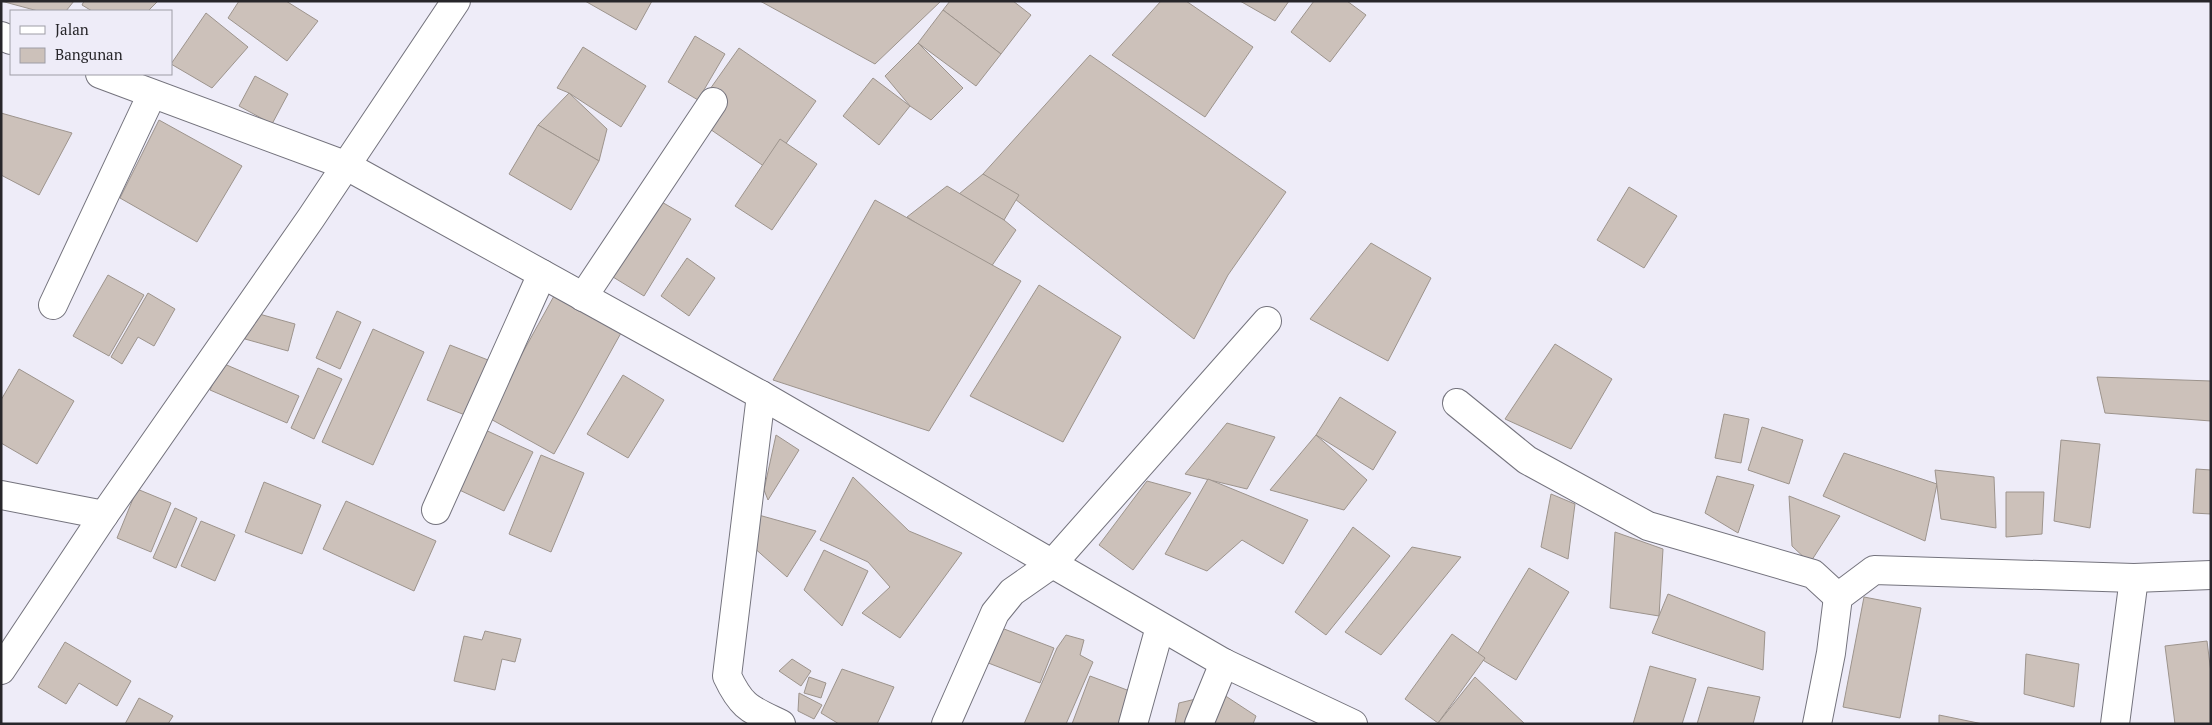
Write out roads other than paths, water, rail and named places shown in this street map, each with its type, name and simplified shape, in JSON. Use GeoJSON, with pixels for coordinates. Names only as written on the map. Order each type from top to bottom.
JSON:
{"type":"FeatureCollection","features":[{"type":"Feature","properties":{"kind":"street"},"geometry":{"type":"LineString","coordinates":[[1,669],[104,515],[311,218],[456,1]]}},
{"type":"Feature","properties":{"kind":"street"},"geometry":{"type":"LineString","coordinates":[[103,75],[345,165],[761,395],[1224,663],[1353,724]]}},
{"type":"Feature","properties":{"kind":"street"},"geometry":{"type":"LineString","coordinates":[[53,305],[152,94]]}},
{"type":"Feature","properties":{"kind":"street"},"geometry":{"type":"LineString","coordinates":[[583,297],[713,102]]}},
{"type":"Feature","properties":{"kind":"street"},"geometry":{"type":"LineString","coordinates":[[436,510],[542,274]]}},
{"type":"Feature","properties":{"kind":"street"},"geometry":{"type":"LineString","coordinates":[[946,724],[995,613],[1012,592],[1052,564],[1267,321]]}},
{"type":"Feature","properties":{"kind":"street"},"geometry":{"type":"LineString","coordinates":[[761,395],[727,676],[737,698],[749,708],[781,724]]}},
{"type":"Feature","properties":{"kind":"street"},"geometry":{"type":"LineString","coordinates":[[1457,403],[1527,460],[1648,526],[1813,574],[1838,597]]}},
{"type":"Feature","properties":{"kind":"street"},"geometry":{"type":"LineString","coordinates":[[1,495],[104,515]]}},
{"type":"Feature","properties":{"kind":"street"},"geometry":{"type":"LineString","coordinates":[[1817,724],[1831,653],[1838,597],[1874,570],[2134,578],[2211,574]]}},
{"type":"Feature","properties":{"kind":"street"},"geometry":{"type":"LineString","coordinates":[[2115,724],[2134,578]]}},
{"type":"Feature","properties":{"kind":"street"},"geometry":{"type":"LineString","coordinates":[[1133,724],[1160,627]]}},
{"type":"Feature","properties":{"kind":"street"},"geometry":{"type":"LineString","coordinates":[[1200,724],[1224,663]]}}]}
